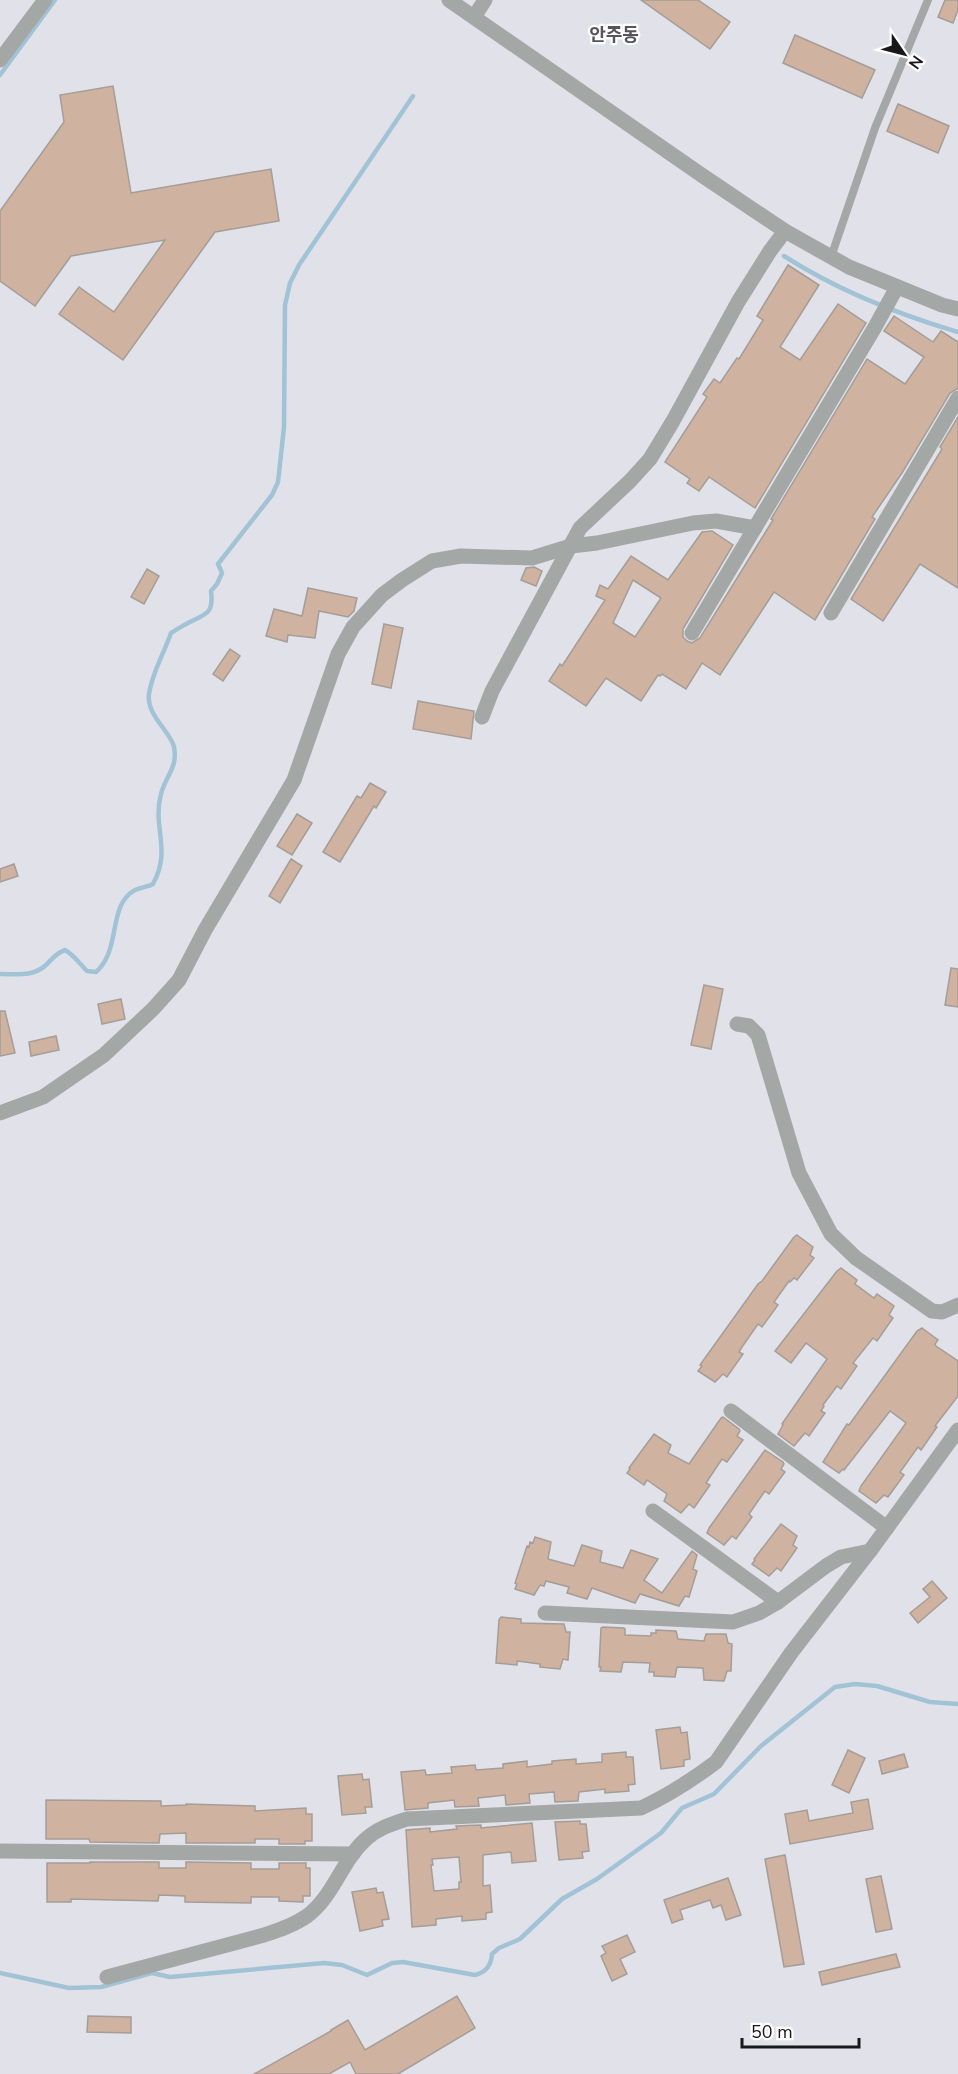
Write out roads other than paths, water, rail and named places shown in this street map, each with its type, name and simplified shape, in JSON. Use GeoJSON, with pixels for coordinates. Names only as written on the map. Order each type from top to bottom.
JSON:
{"type":"FeatureCollection","features":[{"type":"Feature","properties":{"kind":"street"},"geometry":{"type":"LineString","coordinates":[[0,60],[45,0]]}},
{"type":"Feature","properties":{"kind":"street"},"geometry":{"type":"LineString","coordinates":[[449,0],[693,170],[890,299],[958,309]]}},
{"type":"Feature","properties":{"kind":"street"},"geometry":{"type":"LineString","coordinates":[[474,17],[485,0]]}},
{"type":"Feature","properties":{"kind":"street"},"geometry":{"type":"LineString","coordinates":[[482,717],[492,691],[580,528],[650,459],[738,302],[785,231]]}},
{"type":"Feature","properties":{"kind":"street"},"geometry":{"type":"LineString","coordinates":[[692,633],[890,299]]}},
{"type":"Feature","properties":{"kind":"street"},"geometry":{"type":"LineString","coordinates":[[831,613],[958,398]]}},
{"type":"Feature","properties":{"kind":"street"},"geometry":{"type":"LineString","coordinates":[[0,1113],[43,1097],[104,1055],[153,1009],[179,980],[205,930],[294,780],[338,654],[353,627],[382,595],[432,561],[461,556],[532,558],[571,546],[597,543],[693,523],[716,521],[755,528]]}},
{"type":"Feature","properties":{"kind":"street"},"geometry":{"type":"LineString","coordinates":[[737,1024],[749,1026],[758,1035],[799,1173],[831,1234],[856,1258],[932,1311],[942,1312],[958,1305]]}},
{"type":"Feature","properties":{"kind":"street"},"geometry":{"type":"LineString","coordinates":[[731,1411],[887,1528]]}},
{"type":"Feature","properties":{"kind":"street"},"geometry":{"type":"LineString","coordinates":[[107,1977],[264,1935],[289,1926],[306,1916],[321,1902],[353,1854],[365,1840],[384,1826],[407,1819],[641,1808],[658,1800],[716,1762],[791,1653],[870,1551],[958,1430]]}},
{"type":"Feature","properties":{"kind":"street"},"geometry":{"type":"LineString","coordinates":[[653,1511],[778,1602]]}},
{"type":"Feature","properties":{"kind":"street"},"geometry":{"type":"LineString","coordinates":[[545,1613],[733,1622],[759,1613],[778,1602],[841,1557],[870,1551]]}},
{"type":"Feature","properties":{"kind":"street"},"geometry":{"type":"LineString","coordinates":[[0,1851],[353,1854]]}},
{"type":"Feature","properties":{"kind":"lane"},"geometry":{"type":"LineString","coordinates":[[831,259],[874,128],[928,0]]}},
{"type":"Feature","properties":{"kind":"waterway"},"geometry":{"type":"LineString","coordinates":[[0,75],[55,0]]}},
{"type":"Feature","properties":{"kind":"waterway"},"geometry":{"type":"LineString","coordinates":[[0,974],[24,974],[36,971],[65,950],[87,971],[96,972],[109,952],[117,916],[126,897],[135,890],[153,884],[158,872],[162,849],[159,817],[161,794],[173,766],[175,754],[172,741],[151,709],[149,694],[153,678],[171,633],[204,615],[210,609],[211,591],[222,573],[218,564],[272,495],[278,482],[284,427],[285,305],[290,283],[299,265],[413,96]]}},
{"type":"Feature","properties":{"kind":"waterway"},"geometry":{"type":"LineString","coordinates":[[784,256],[825,280],[868,300],[958,332]]}},
{"type":"Feature","properties":{"kind":"waterway"},"geometry":{"type":"LineString","coordinates":[[0,1973],[69,1988],[101,1987],[152,1973],[170,1977],[324,1963],[342,1965],[367,1975],[392,1963],[403,1962],[475,1975],[487,1968],[492,1954],[499,1948],[520,1939],[562,1899],[597,1879],[661,1833],[682,1808],[714,1794],[761,1746],[835,1687],[855,1684],[877,1686],[930,1702],[958,1704]]}},
{"type":"Feature","properties":{"kind":"district","name":"안주동"},"geometry":{"type":"Point","coordinates":[614,35]}}]}
